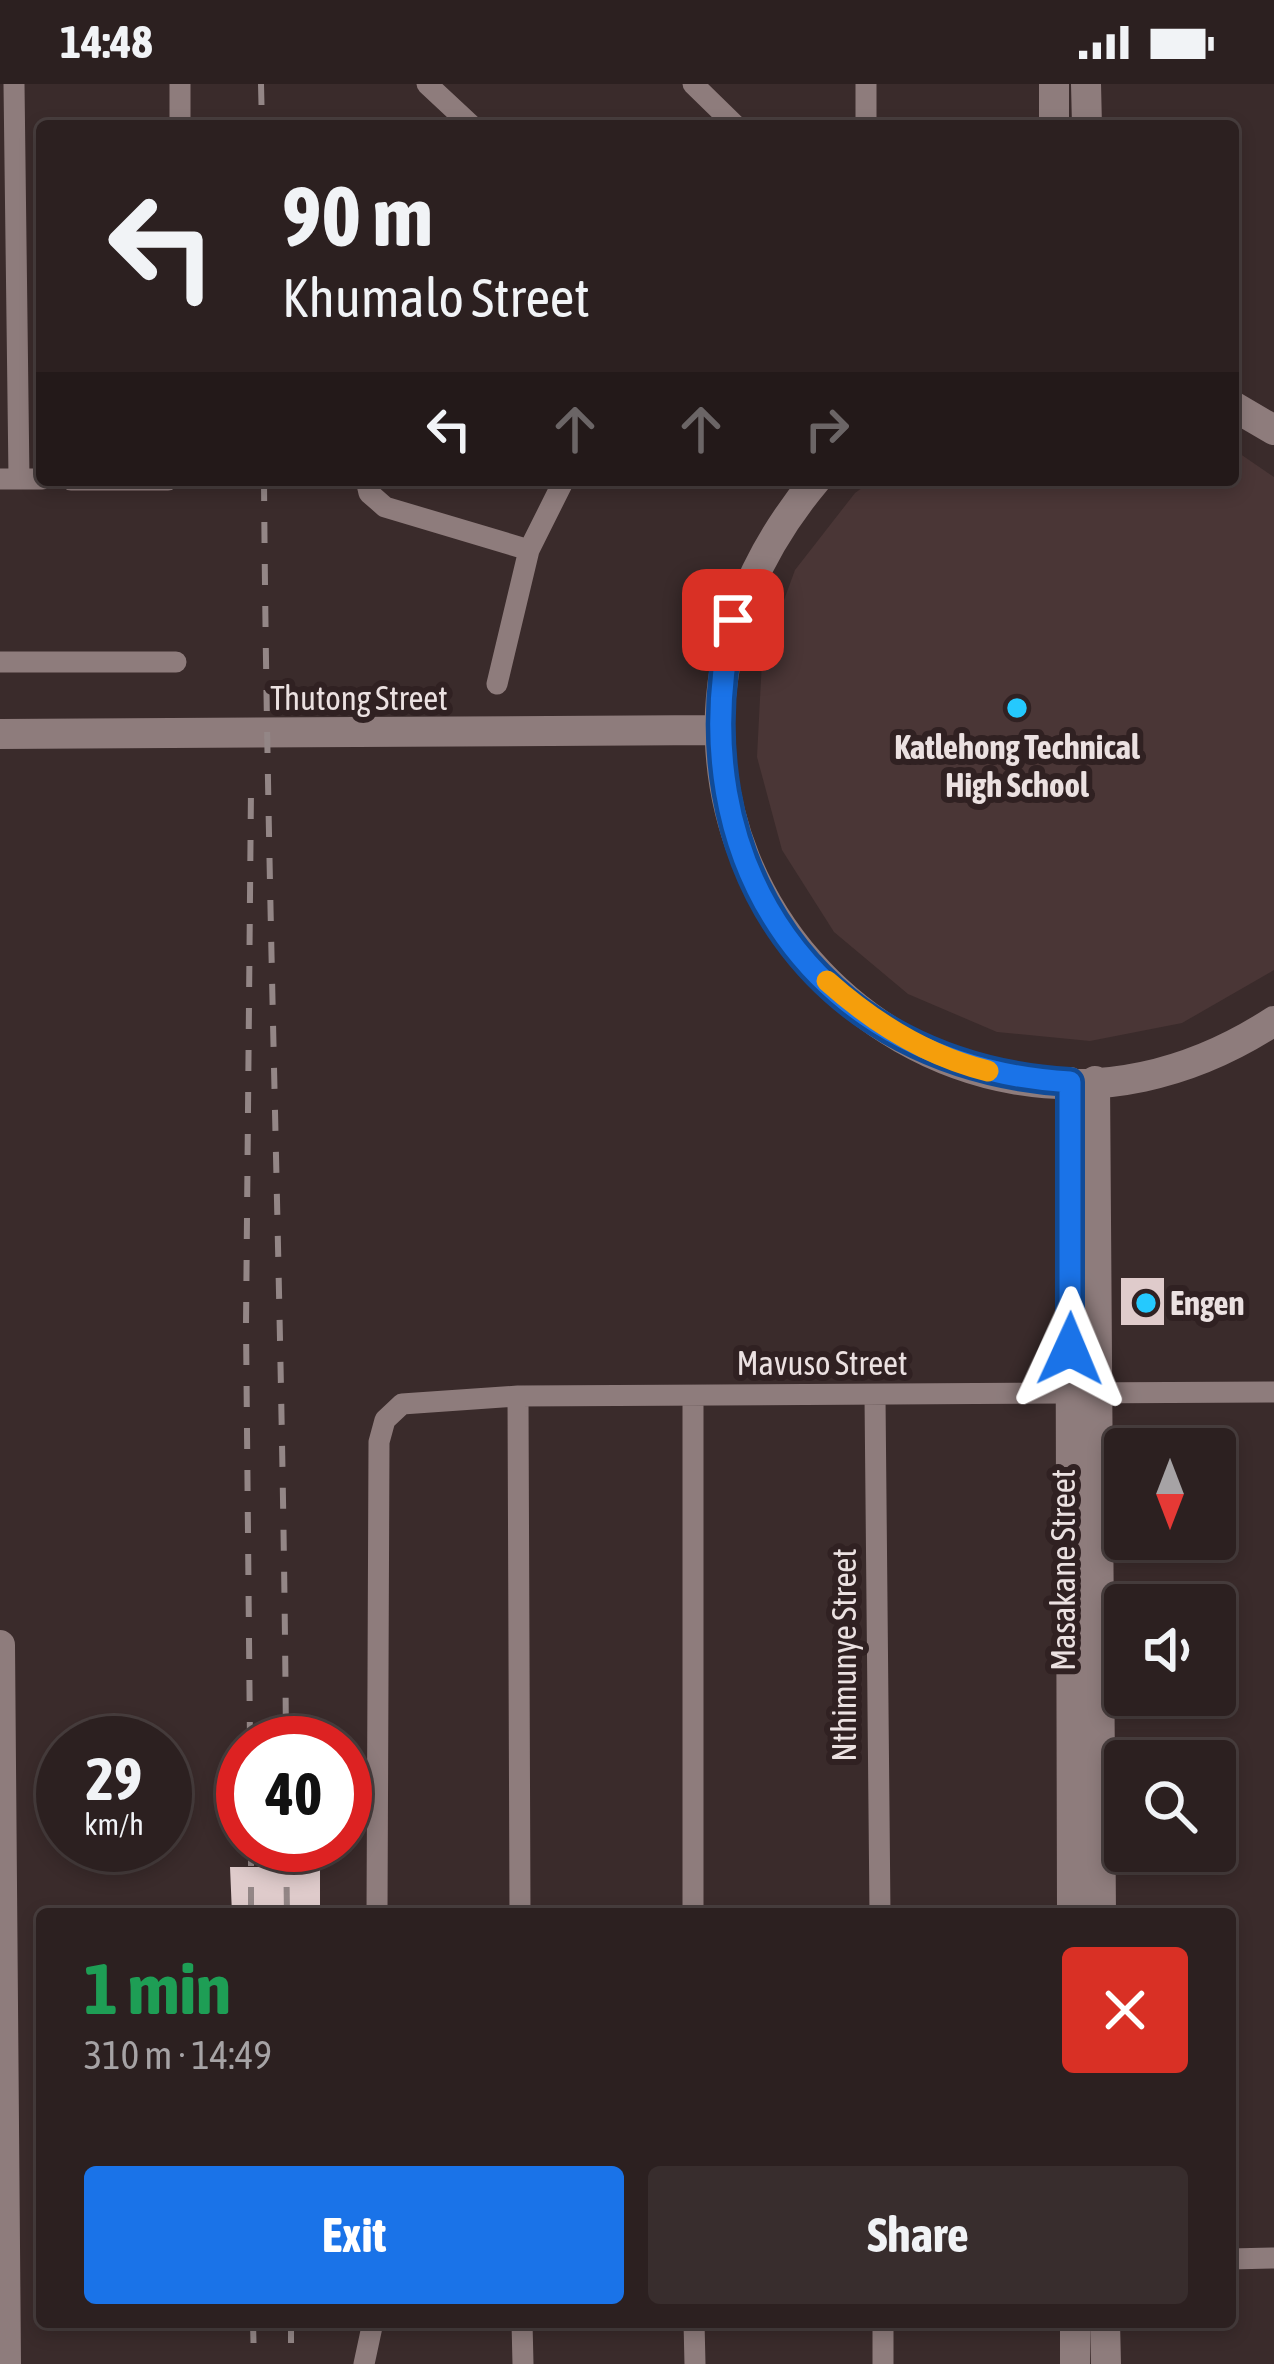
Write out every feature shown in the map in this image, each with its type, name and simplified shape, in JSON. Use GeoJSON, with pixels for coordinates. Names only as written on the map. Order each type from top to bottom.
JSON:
{"type":"FeatureCollection","features":[{"type":"Feature","properties":{"kind":"street"},"geometry":{"type":"LineString","coordinates":[[14,84],[20,479]]}},
{"type":"Feature","properties":{"kind":"street"},"geometry":{"type":"LineString","coordinates":[[180,84],[180,120]]}},
{"type":"Feature","properties":{"kind":"street"},"geometry":{"type":"LineString","coordinates":[[427,84],[466,120]]}},
{"type":"Feature","properties":{"kind":"street"},"geometry":{"type":"LineString","coordinates":[[693,84],[730,120]]}},
{"type":"Feature","properties":{"kind":"street"},"geometry":{"type":"LineString","coordinates":[[866,84],[866,120]]}},
{"type":"Feature","properties":{"kind":"street"},"geometry":{"type":"LineString","coordinates":[[1054,84],[1054,120]]}},
{"type":"Feature","properties":{"kind":"street"},"geometry":{"type":"LineString","coordinates":[[1087,84],[1087,120]]}},
{"type":"Feature","properties":{"kind":"street"},"geometry":{"type":"LineString","coordinates":[[1239,410],[1274,430]]}},
{"type":"Feature","properties":{"kind":"street"},"geometry":{"type":"LineString","coordinates":[[367,486],[385,507],[530,550]]}},
{"type":"Feature","properties":{"kind":"street"},"geometry":{"type":"LineString","coordinates":[[497,684],[530,550],[561,486]]}},
{"type":"Feature","properties":{"kind":"street"},"geometry":{"type":"LineString","coordinates":[[812,486],[764,551],[733,620],[721,674],[717,730],[724,794],[742,856],[771,914],[810,965],[858,1009],[913,1043],[973,1067],[1083,1082],[1200,1059],[1274,1021]]}},
{"type":"Feature","properties":{"kind":"street"},"geometry":{"type":"LineString","coordinates":[[0,662],[176,662]]}},
{"type":"Feature","properties":{"kind":"street","name":"Thutong Street"},"geometry":{"type":"LineString","coordinates":[[0,734],[717,730]]}},
{"type":"Feature","properties":{"kind":"street","name":"Masakane Street"},"geometry":{"type":"LineString","coordinates":[[1072,1908],[1083,1395],[1083,1082]]}},
{"type":"Feature","properties":{"kind":"street","name":"Mavuso Street"},"geometry":{"type":"LineString","coordinates":[[377,1908],[382,1426],[392,1411],[415,1400],[518,1396],[1274,1392]]}},
{"type":"Feature","properties":{"kind":"street","name":"Masakane Street"},"geometry":{"type":"LineString","coordinates":[[1083,1395],[1101,1908]]}},
{"type":"Feature","properties":{"kind":"street"},"geometry":{"type":"LineString","coordinates":[[518,1396],[520,1908]]}},
{"type":"Feature","properties":{"kind":"street","name":"Nthimunye Street"},"geometry":{"type":"LineString","coordinates":[[875,1396],[880,1908]]}},
{"type":"Feature","properties":{"kind":"street"},"geometry":{"type":"LineString","coordinates":[[693,1397],[694,1908]]}},
{"type":"Feature","properties":{"kind":"street"},"geometry":{"type":"LineString","coordinates":[[0,1645],[6,2364]]}},
{"type":"Feature","properties":{"kind":"street"},"geometry":{"type":"LineString","coordinates":[[1236,2260],[1274,2258]]}},
{"type":"Feature","properties":{"kind":"street"},"geometry":{"type":"LineString","coordinates":[[364,2364],[372,2328]]}},
{"type":"Feature","properties":{"kind":"street"},"geometry":{"type":"LineString","coordinates":[[522,2328],[523,2364]]}},
{"type":"Feature","properties":{"kind":"street"},"geometry":{"type":"LineString","coordinates":[[694,2328],[695,2364]]}},
{"type":"Feature","properties":{"kind":"street"},"geometry":{"type":"LineString","coordinates":[[883,2328],[883,2364]]}},
{"type":"Feature","properties":{"kind":"street"},"geometry":{"type":"LineString","coordinates":[[1075,2328],[1075,2364]]}},
{"type":"Feature","properties":{"kind":"street"},"geometry":{"type":"LineString","coordinates":[[1106,2328],[1106,2364]]}},
{"type":"Feature","properties":{"kind":"shaded area","name":"Katlehong Technical High School"},"geometry":{"type":"Polygon","coordinates":[[[1239,453],[1274,477],[1274,970],[1182,1023],[1090,1041],[997,1032],[908,994],[834,932],[782,850],[757,757],[762,660],[795,570],[865,486],[1239,486],[1239,453]]]}},
{"type":"Feature","properties":{"kind":"building"},"geometry":{"type":"Polygon","coordinates":[[[1121,1278],[1164,1278],[1164,1325],[1121,1325],[1121,1278]]]}},
{"type":"Feature","properties":{"kind":"building"},"geometry":{"type":"Polygon","coordinates":[[[230,1872],[320,1872],[320,1908],[232,1908],[230,1872]]]}},
{"type":"Feature","properties":{"kind":"railway"},"geometry":{"type":"LineString","coordinates":[[261,84],[262,120]]}},
{"type":"Feature","properties":{"kind":"railway"},"geometry":{"type":"LineString","coordinates":[[264,486],[286,1716]]}},
{"type":"Feature","properties":{"kind":"railway"},"geometry":{"type":"LineString","coordinates":[[250,1716],[246,1325],[251,789]]}},
{"type":"Feature","properties":{"kind":"railway"},"geometry":{"type":"LineString","coordinates":[[251,1872],[251,1908]]}},
{"type":"Feature","properties":{"kind":"railway"},"geometry":{"type":"LineString","coordinates":[[286,1872],[287,1908]]}},
{"type":"Feature","properties":{"kind":"railway"},"geometry":{"type":"LineString","coordinates":[[253,2328],[254,2364]]}},
{"type":"Feature","properties":{"kind":"railway"},"geometry":{"type":"LineString","coordinates":[[291,2328],[291,2364]]}},
{"type":"Feature","properties":{"kind":"slow traffic"},"geometry":{"type":"LineString","coordinates":[[827,981],[858,1009],[913,1043],[988,1071]]}},
{"type":"Feature","properties":{"kind":"place","name":"Katlehong Technical High School"},"geometry":{"type":"Point","coordinates":[1017,708]}},
{"type":"Feature","properties":{"kind":"place","name":"Engen"},"geometry":{"type":"Point","coordinates":[1146,1303]}},
{"type":"Feature","properties":{"kind":"route"},"geometry":{"type":"LineString","coordinates":[[733,620],[721,674],[717,730],[724,794],[742,856],[771,914],[810,965],[858,1009],[913,1043],[1004,1075],[1070,1082],[1070,1349]]}}]}
